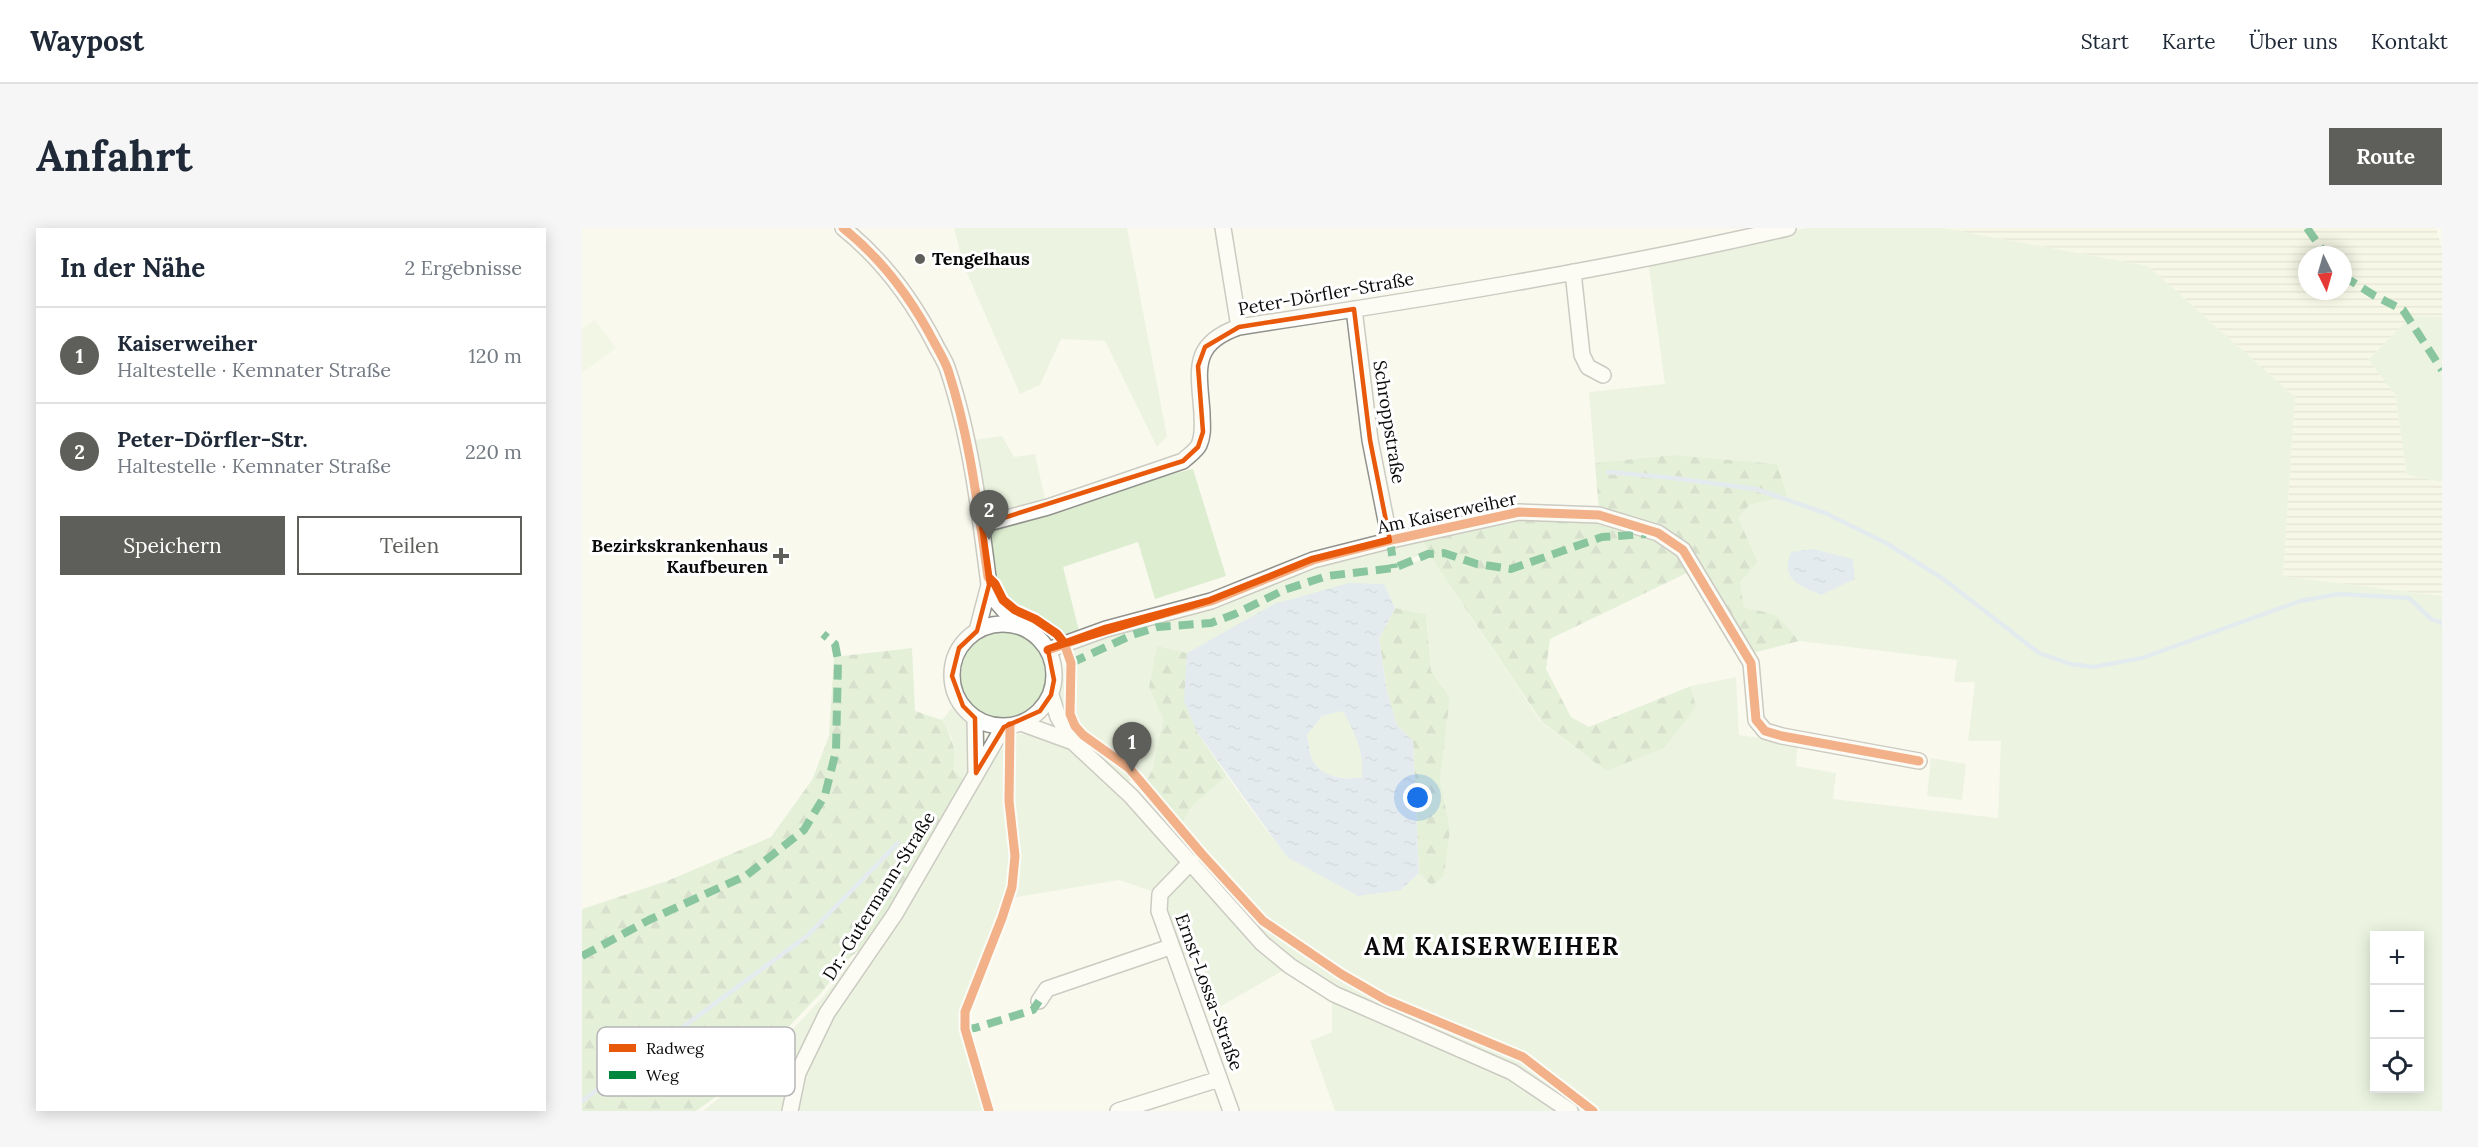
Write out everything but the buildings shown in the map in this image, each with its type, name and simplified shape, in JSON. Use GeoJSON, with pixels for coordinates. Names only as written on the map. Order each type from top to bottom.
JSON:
{"type":"FeatureCollection","features":[{"type":"Feature","properties":{"kind":"street"},"geometry":{"type":"LineString","coordinates":[[843,228],[863,244],[895,279],[920,314],[948,369],[967,441],[989,585],[996,601],[1017,625]]}},
{"type":"Feature","properties":{"kind":"street"},"geometry":{"type":"LineString","coordinates":[[1223,228],[1239,327]]}},
{"type":"Feature","properties":{"kind":"street","name":"Peter-Dörfler-Straße"},"geometry":{"type":"LineString","coordinates":[[981,525],[1048,507],[1183,461],[1198,447],[1203,432],[1198,366],[1205,347],[1223,333],[1239,327],[1574,272],[1699,249],[1788,228]]}},
{"type":"Feature","properties":{"kind":"street"},"geometry":{"type":"LineString","coordinates":[[1574,272],[1582,355],[1588,367],[1603,375]]}},
{"type":"Feature","properties":{"kind":"street","name":"Schroppstraße"},"geometry":{"type":"LineString","coordinates":[[1354,309],[1370,440],[1390,541]]}},
{"type":"Feature","properties":{"kind":"street","name":"Am Kaiserweiher"},"geometry":{"type":"LineString","coordinates":[[1048,650],[1106,629],[1211,600],[1313,560],[1390,541],[1519,512],[1599,515],[1658,533],[1683,550],[1751,663],[1756,720],[1766,731],[1782,736],[1919,761]]}},
{"type":"Feature","properties":{"kind":"street"},"geometry":{"type":"LineString","coordinates":[[977,631],[989,585]]}},
{"type":"Feature","properties":{"kind":"street"},"geometry":{"type":"LineString","coordinates":[[1051,695],[1040,711],[1021,723],[1004,726],[989,724],[975,718],[959,699],[952,676],[954,660],[959,648],[977,631],[994,624],[1017,625],[1029,630],[1048,650],[1054,672],[1051,695],[1058,717],[1073,742],[1131,796],[1262,943],[1290,966],[1334,994],[1512,1072],[1570,1111]]}},
{"type":"Feature","properties":{"kind":"street"},"geometry":{"type":"LineString","coordinates":[[975,718],[976,773]]}},
{"type":"Feature","properties":{"kind":"street"},"geometry":{"type":"LineString","coordinates":[[1021,723],[1073,742]]}},
{"type":"Feature","properties":{"kind":"street","name":"Dr.-Gutermann-Straße"},"geometry":{"type":"LineString","coordinates":[[795,1087],[798,1073],[827,1013],[895,914],[1004,726]]}},
{"type":"Feature","properties":{"kind":"street","name":"Ernst-Lossa-Straße"},"geometry":{"type":"LineString","coordinates":[[1191,862],[1160,894],[1159,911],[1231,1111]]}},
{"type":"Feature","properties":{"kind":"street"},"geometry":{"type":"LineString","coordinates":[[1039,1001],[1047,989],[1170,946]]}},
{"type":"Feature","properties":{"kind":"street"},"geometry":{"type":"LineString","coordinates":[[1118,1111],[1219,1079]]}},
{"type":"Feature","properties":{"kind":"street","name":"Dr.-Gutermann-Straße"},"geometry":{"type":"LineString","coordinates":[[790,1111],[793,1096]]}},
{"type":"Feature","properties":{"kind":"highlighted area"},"geometry":{"type":"Polygon","coordinates":[[[1354,309],[1370,440],[1390,541],[1313,560],[1211,601],[1048,650],[1054,680],[1051,695],[1040,711],[1004,727],[976,773],[975,718],[963,706],[952,676],[959,648],[977,631],[989,585],[981,525],[1183,461],[1198,447],[1203,432],[1198,366],[1205,347],[1239,327],[1354,309]]]}},
{"type":"Feature","properties":{"kind":"green space"},"geometry":{"type":"Polygon","coordinates":[[[954,228],[1127,228],[1167,436],[1157,447],[1105,341],[1061,339],[1040,385],[1020,394],[963,264],[954,228]]]}},
{"type":"Feature","properties":{"kind":"green space"},"geometry":{"type":"Polygon","coordinates":[[[1806,228],[1942,228],[2148,266],[2295,397],[2283,576],[2442,596],[2442,1111],[1597,1111],[1525,1054],[1387,997],[1309,950],[1265,919],[1181,825],[1193,805],[1227,776],[1270,835],[1401,890],[1419,873],[1432,885],[1450,829],[1440,780],[1450,698],[1431,671],[1426,614],[1395,608],[1384,584],[1224,633],[1187,653],[1157,647],[1149,687],[1163,718],[1152,771],[1146,781],[1132,766],[1077,724],[1073,712],[1076,681],[1074,661],[1067,645],[1272,580],[1421,537],[1428,552],[1400,563],[1402,567],[1430,556],[1541,722],[1606,771],[1696,707],[1691,686],[1736,677],[1739,735],[1798,743],[1796,766],[1836,773],[1833,799],[1998,818],[2001,741],[1968,741],[1975,682],[1954,682],[1957,660],[1799,641],[1777,615],[1744,607],[1740,582],[1758,562],[1738,518],[1748,505],[1787,496],[1672,455],[1595,463],[1589,392],[1665,384],[1648,261],[1806,228]]]}},
{"type":"Feature","properties":{"kind":"green space"},"geometry":{"type":"Polygon","coordinates":[[[1942,228],[2436,228],[2442,249],[2442,317],[2411,316],[2368,360],[2395,394],[2407,475],[2442,482],[2442,596],[2283,576],[2295,397],[2148,266],[1942,228]]]}},
{"type":"Feature","properties":{"kind":"green space"},"geometry":{"type":"Polygon","coordinates":[[[2411,316],[2442,317],[2442,482],[2407,475],[2395,394],[2368,360],[2411,316]]]}},
{"type":"Feature","properties":{"kind":"green space"},"geometry":{"type":"Polygon","coordinates":[[[595,320],[616,348],[582,373],[582,329],[595,320]]]}},
{"type":"Feature","properties":{"kind":"green space"},"geometry":{"type":"Polygon","coordinates":[[[1002,436],[1014,457],[1035,454],[1046,503],[987,519],[974,440],[1002,436]]]}},
{"type":"Feature","properties":{"kind":"green space"},"geometry":{"type":"Polygon","coordinates":[[[1672,455],[1777,464],[1787,496],[1749,505],[1738,518],[1758,562],[1740,582],[1744,607],[1777,615],[1799,641],[1749,654],[1691,571],[1550,639],[1546,669],[1571,717],[1589,727],[1691,686],[1696,707],[1664,748],[1606,771],[1542,722],[1430,556],[1421,537],[1521,518],[1599,511],[1595,463],[1672,455]]]}},
{"type":"Feature","properties":{"kind":"green space"},"geometry":{"type":"Polygon","coordinates":[[[1193,469],[1226,576],[1155,599],[1138,542],[1063,567],[1080,635],[1065,640],[1049,626],[1009,603],[1002,594],[997,585],[991,562],[988,529],[1140,482],[1193,469]]]}},
{"type":"Feature","properties":{"kind":"green space"},"geometry":{"type":"Polygon","coordinates":[[[1395,608],[1426,614],[1431,671],[1450,698],[1440,780],[1450,829],[1444,875],[1432,886],[1419,873],[1413,741],[1397,725],[1387,692],[1379,639],[1395,608]]]}},
{"type":"Feature","properties":{"kind":"green space"},"geometry":{"type":"Polygon","coordinates":[[[1004,632],[1028,639],[1040,651],[1047,675],[1040,699],[1028,711],[1004,718],[980,711],[968,699],[961,675],[968,651],[980,639],[1004,632]]]}},
{"type":"Feature","properties":{"kind":"green space"},"geometry":{"type":"Polygon","coordinates":[[[1157,646],[1187,653],[1187,668],[1197,732],[1227,776],[1193,805],[1181,825],[1146,781],[1152,771],[1163,719],[1149,687],[1157,646]]]}},
{"type":"Feature","properties":{"kind":"green space"},"geometry":{"type":"Polygon","coordinates":[[[912,648],[915,711],[942,720],[953,744],[953,770],[965,780],[890,910],[865,947],[851,956],[821,993],[788,1027],[597,1027],[597,1096],[717,1096],[696,1111],[582,1111],[582,909],[667,881],[771,837],[812,780],[829,736],[834,657],[912,648]]]}},
{"type":"Feature","properties":{"kind":"green space"},"geometry":{"type":"Polygon","coordinates":[[[1068,664],[1067,706],[1073,726],[1082,736],[1134,777],[1129,782],[1083,743],[1068,725],[1061,708],[1061,690],[1064,667],[1068,664]]]}},
{"type":"Feature","properties":{"kind":"green space"},"geometry":{"type":"Polygon","coordinates":[[[954,705],[968,721],[971,770],[965,780],[953,770],[952,738],[942,720],[954,705]]]}},
{"type":"Feature","properties":{"kind":"green space"},"geometry":{"type":"Polygon","coordinates":[[[1343,710],[1358,742],[1363,777],[1341,778],[1327,774],[1316,765],[1311,756],[1307,735],[1322,716],[1343,710]]]}},
{"type":"Feature","properties":{"kind":"green space"},"geometry":{"type":"Polygon","coordinates":[[[1027,733],[1070,748],[1098,772],[1184,863],[1154,892],[1119,880],[1012,898],[1018,857],[1012,801],[1013,735],[1027,733]]]}},
{"type":"Feature","properties":{"kind":"green space"},"geometry":{"type":"Polygon","coordinates":[[[1000,749],[1007,749],[1005,800],[1011,856],[1009,888],[962,1011],[963,1029],[987,1111],[796,1111],[803,1075],[818,1042],[1000,749]]]}},
{"type":"Feature","properties":{"kind":"green space"},"geometry":{"type":"Polygon","coordinates":[[[1931,758],[1966,764],[1962,800],[1927,796],[1931,758]]]}},
{"type":"Feature","properties":{"kind":"green space"},"geometry":{"type":"Polygon","coordinates":[[[1201,856],[1261,923],[1308,956],[1387,1003],[1522,1059],[1588,1111],[1578,1111],[1562,1099],[1336,990],[1266,940],[1196,859],[1201,856]]]}},
{"type":"Feature","properties":{"kind":"green space"},"geometry":{"type":"Polygon","coordinates":[[[1192,869],[1286,969],[1218,1008],[1198,952],[1182,957],[1164,910],[1166,894],[1192,869]]]}},
{"type":"Feature","properties":{"kind":"green space"},"geometry":{"type":"Polygon","coordinates":[[[854,958],[857,960],[810,1031],[795,1064],[795,1027],[824,996],[854,958]]]}},
{"type":"Feature","properties":{"kind":"green space"},"geometry":{"type":"Polygon","coordinates":[[[1332,997],[1510,1076],[1563,1111],[1335,1111],[1310,1041],[1332,1032],[1332,997]]]}},
{"type":"Feature","properties":{"kind":"green space"},"geometry":{"type":"Polygon","coordinates":[[[721,1096],[786,1096],[784,1111],[703,1111],[721,1096]]]}},
{"type":"Feature","properties":{"kind":"water"},"geometry":{"type":"Polygon","coordinates":[[[1813,549],[1853,559],[1855,579],[1821,595],[1799,584],[1790,575],[1788,569],[1791,552],[1813,549]]]}},
{"type":"Feature","properties":{"kind":"water"},"geometry":{"type":"Polygon","coordinates":[[[1349,583],[1384,584],[1395,608],[1379,639],[1387,692],[1397,725],[1413,741],[1419,873],[1401,890],[1358,896],[1287,857],[1197,732],[1184,701],[1187,653],[1274,604],[1349,583]],[[1343,711],[1322,716],[1307,735],[1310,753],[1316,765],[1327,774],[1341,778],[1362,777],[1360,750],[1343,711]]]}},
{"type":"Feature","properties":{"kind":"waterway"},"geometry":{"type":"LineString","coordinates":[[1608,472],[1756,489],[1825,513],[1886,543],[1942,578],[2039,653],[2070,664],[2093,667],[2142,658],[2300,601],[2338,594],[2409,598],[2431,619],[2442,623]]}},
{"type":"Feature","properties":{"kind":"waterway"},"geometry":{"type":"LineString","coordinates":[[683,1027],[807,936],[898,843]]}},
{"type":"Feature","properties":{"kind":"waterway"},"geometry":{"type":"LineString","coordinates":[[582,1101],[597,1090]]}},
{"type":"Feature","properties":{"kind":"marked path"},"geometry":{"type":"LineString","coordinates":[[2307,228],[2320,246]]}},
{"type":"Feature","properties":{"kind":"marked path"},"geometry":{"type":"LineString","coordinates":[[2352,282],[2403,310],[2442,370]]}},
{"type":"Feature","properties":{"kind":"marked path"},"geometry":{"type":"LineString","coordinates":[[1071,663],[1132,635],[1158,627],[1211,623],[1284,590],[1327,576],[1394,568],[1428,554],[1444,553],[1477,564],[1511,569],[1602,537],[1646,534]]}},
{"type":"Feature","properties":{"kind":"marked path"},"geometry":{"type":"LineString","coordinates":[[1390,541],[1394,568]]}},
{"type":"Feature","properties":{"kind":"marked path"},"geometry":{"type":"LineString","coordinates":[[582,956],[649,920],[747,875],[804,830],[825,795],[836,751],[838,660],[835,644],[823,634]]}},
{"type":"Feature","properties":{"kind":"marked path"},"geometry":{"type":"LineString","coordinates":[[965,1029],[1033,1010],[1039,1001]]}},
{"type":"Feature","properties":{"kind":"cycle path"},"geometry":{"type":"LineString","coordinates":[[843,228],[883,266],[894,280],[916,310],[945,363],[956,395],[968,447],[988,577],[995,584],[1003,600],[1015,610],[1035,619],[1057,634],[1064,643],[1071,663],[1070,714],[1075,726],[1083,735],[1129,768],[1201,853],[1263,921],[1341,974],[1386,1000],[1523,1057],[1593,1111]]}},
{"type":"Feature","properties":{"kind":"cycle path"},"geometry":{"type":"LineString","coordinates":[[1048,650],[1106,629],[1211,601],[1313,560],[1396,539],[1519,512],[1599,515],[1658,533],[1683,550],[1751,663],[1756,720],[1765,731],[1919,761]]}},
{"type":"Feature","properties":{"kind":"cycle path"},"geometry":{"type":"LineString","coordinates":[[989,1111],[965,1029],[965,1012],[1012,887],[1015,856],[1009,801],[1010,726]]}},
{"type":"Feature","properties":{"kind":"place","name":"Tengelhaus"},"geometry":{"type":"Point","coordinates":[920,259]}},
{"type":"Feature","properties":{"kind":"place","name":"Peter-Dörfler-Str."},"geometry":{"type":"Point","coordinates":[989,540]}},
{"type":"Feature","properties":{"kind":"place","name":"Bezirkskrankenhaus Kaufbeuren"},"geometry":{"type":"Point","coordinates":[781,556]}},
{"type":"Feature","properties":{"kind":"place","name":"Kaiserweiher"},"geometry":{"type":"Point","coordinates":[1132,772]}},
{"type":"Feature","properties":{"kind":"district","name":"AM KAISERWEIHER"},"geometry":{"type":"Point","coordinates":[1492,947]}}]}
